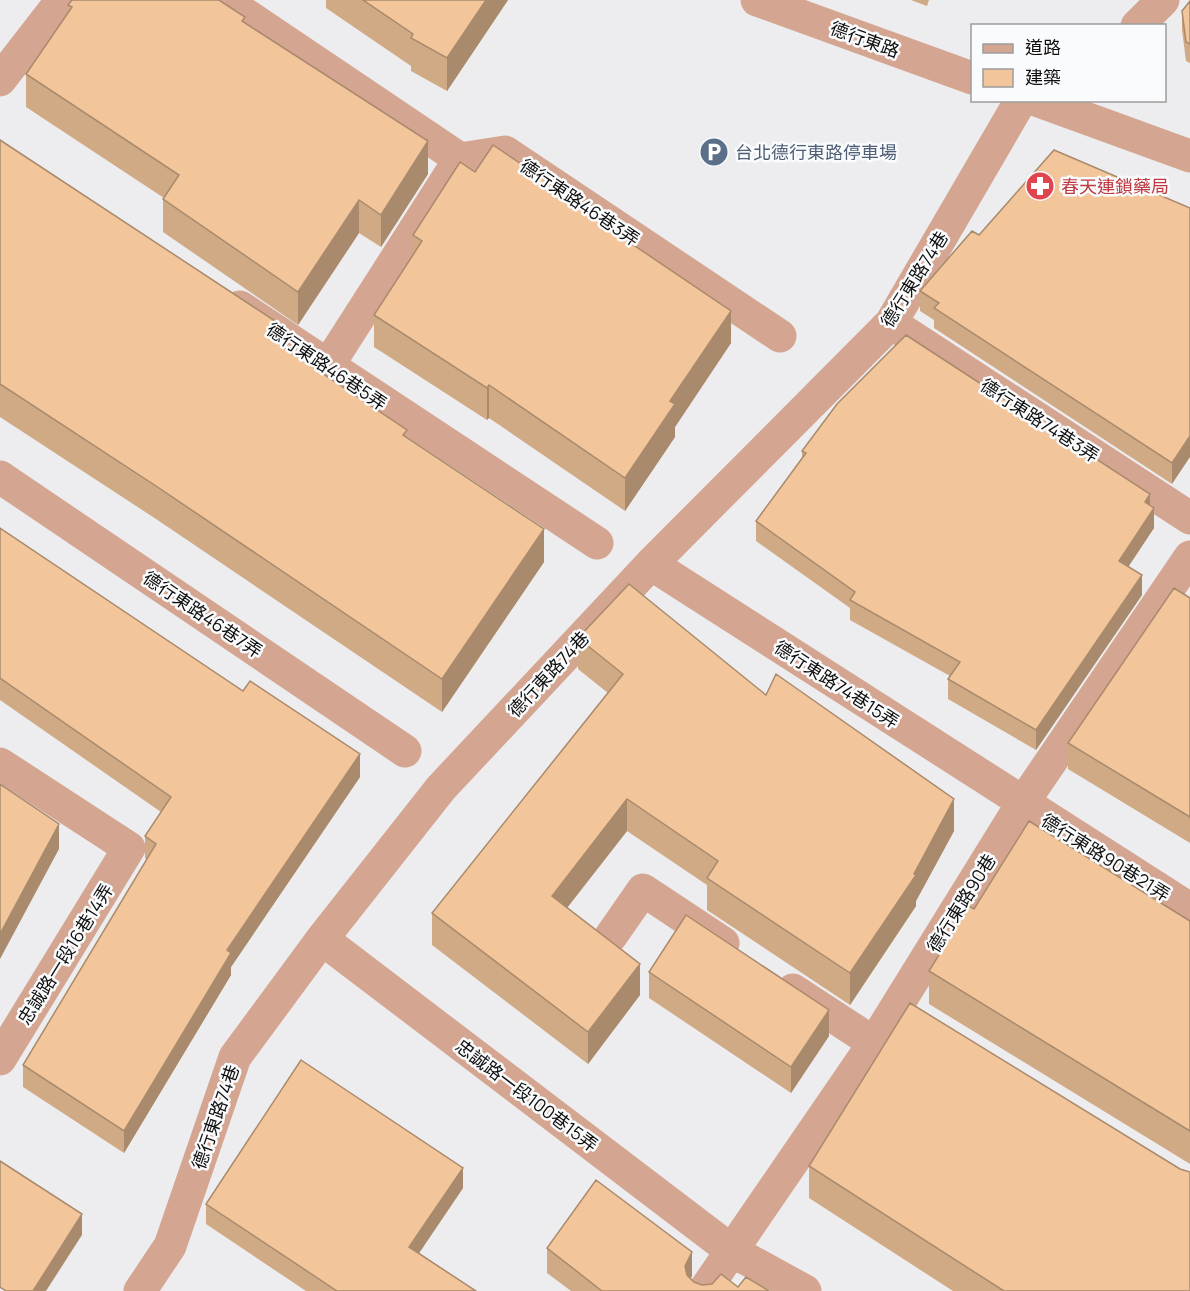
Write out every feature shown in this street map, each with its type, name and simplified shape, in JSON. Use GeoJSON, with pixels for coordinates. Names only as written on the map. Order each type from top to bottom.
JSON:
{"type":"FeatureCollection","features":[{"type":"Feature","properties":{"kind":"street"},"geometry":{"type":"LineString","coordinates":[[225,0],[460,159],[327,366]]}},
{"type":"Feature","properties":{"kind":"street","name":"德行東路"},"geometry":{"type":"LineString","coordinates":[[757,0],[971,78]]}},
{"type":"Feature","properties":{"kind":"street"},"geometry":{"type":"LineString","coordinates":[[1139,24],[1163,0]]}},
{"type":"Feature","properties":{"kind":"street"},"geometry":{"type":"LineString","coordinates":[[0,80],[53,3]]}},
{"type":"Feature","properties":{"kind":"street","name":"德行東路74巷"},"geometry":{"type":"LineString","coordinates":[[140,1291],[170,1246],[235,1057],[322,939],[441,788],[651,564],[891,323],[1020,102]]}},
{"type":"Feature","properties":{"kind":"street"},"geometry":{"type":"LineString","coordinates":[[1050,103],[1190,156]]}},
{"type":"Feature","properties":{"kind":"street","name":"德行東路46巷3弄"},"geometry":{"type":"LineString","coordinates":[[460,159],[505,152],[780,336]]}},
{"type":"Feature","properties":{"kind":"street","name":"德行東路46巷5弄"},"geometry":{"type":"LineString","coordinates":[[219,294],[597,543]]}},
{"type":"Feature","properties":{"kind":"street","name":"德行東路74巷3弄"},"geometry":{"type":"LineString","coordinates":[[891,323],[1190,518]]}},
{"type":"Feature","properties":{"kind":"street","name":"德行東路46巷7弄"},"geometry":{"type":"LineString","coordinates":[[0,477],[405,751]]}},
{"type":"Feature","properties":{"kind":"street","name":"德行東路90巷"},"geometry":{"type":"LineString","coordinates":[[704,1291],[874,1043],[1022,804],[1179,598],[1190,557]]}},
{"type":"Feature","properties":{"kind":"street","name":"德行東路74巷15弄"},"geometry":{"type":"LineString","coordinates":[[651,564],[1022,804]]}},
{"type":"Feature","properties":{"kind":"street","name":"忠誠路一段16巷14弄"},"geometry":{"type":"LineString","coordinates":[[0,765],[129,848],[0,1059]]}},
{"type":"Feature","properties":{"kind":"street","name":"德行東路90巷21弄"},"geometry":{"type":"LineString","coordinates":[[1022,804],[1190,909]]}},
{"type":"Feature","properties":{"kind":"street"},"geometry":{"type":"LineString","coordinates":[[610,936],[644,890],[874,1043]]}},
{"type":"Feature","properties":{"kind":"street","name":"忠誠路一段100巷15弄"},"geometry":{"type":"LineString","coordinates":[[322,939],[732,1251],[805,1291]]}},
{"type":"Feature","properties":{"kind":"street"},"geometry":{"type":"LineString","coordinates":[[897,1006],[927,1024]]}},
{"type":"Feature","properties":{"kind":"building"},"geometry":{"type":"Polygon","coordinates":[[[72,0],[219,0],[245,17],[242,21],[428,141],[381,215],[359,200],[298,292],[163,199],[179,175],[26,74],[72,7],[68,5],[72,0]]]}},
{"type":"Feature","properties":{"kind":"building"},"geometry":{"type":"Polygon","coordinates":[[[363,0],[486,0],[447,58],[411,38],[413,34],[363,0]]]}},
{"type":"Feature","properties":{"kind":"building"},"geometry":{"type":"Polygon","coordinates":[[[1190,1],[1190,44],[1186,42],[1182,11],[1190,1]]]}},
{"type":"Feature","properties":{"kind":"building"},"geometry":{"type":"Polygon","coordinates":[[[0,140],[278,323],[268,337],[407,430],[403,435],[544,529],[442,679],[0,384],[0,140]]]}},
{"type":"Feature","properties":{"kind":"building"},"geometry":{"type":"Polygon","coordinates":[[[493,145],[603,219],[601,223],[731,311],[670,401],[675,404],[625,478],[489,385],[487,388],[374,315],[422,241],[413,235],[460,162],[475,172],[493,145]]]}},
{"type":"Feature","properties":{"kind":"building"},"geometry":{"type":"Polygon","coordinates":[[[1054,150],[1190,208],[1190,436],[1172,463],[934,308],[939,303],[920,291],[972,231],[979,235],[1054,150]]]}},
{"type":"Feature","properties":{"kind":"building"},"geometry":{"type":"Polygon","coordinates":[[[906,335],[1150,494],[1145,502],[1154,508],[1119,561],[1142,575],[1036,730],[948,679],[960,662],[850,600],[855,592],[756,521],[806,453],[802,451],[837,404],[906,335]]]}},
{"type":"Feature","properties":{"kind":"building"},"geometry":{"type":"Polygon","coordinates":[[[0,528],[243,691],[250,681],[360,754],[227,950],[231,953],[124,1131],[23,1065],[156,844],[145,836],[171,797],[0,678],[0,528]]]}},
{"type":"Feature","properties":{"kind":"building"},"geometry":{"type":"Polygon","coordinates":[[[629,584],[766,695],[776,674],[954,799],[914,874],[916,875],[850,973],[707,878],[718,861],[627,799],[552,896],[640,964],[588,1032],[432,913],[623,674],[578,638],[629,584]]]}},
{"type":"Feature","properties":{"kind":"building"},"geometry":{"type":"Polygon","coordinates":[[[1174,588],[1190,598],[1190,817],[1068,743],[1174,588]]]}},
{"type":"Feature","properties":{"kind":"building"},"geometry":{"type":"Polygon","coordinates":[[[0,784],[59,824],[0,934],[0,784]]]}},
{"type":"Feature","properties":{"kind":"building"},"geometry":{"type":"Polygon","coordinates":[[[1029,821],[1190,921],[1190,1131],[929,971],[969,906],[974,909],[1029,821]]]}},
{"type":"Feature","properties":{"kind":"building"},"geometry":{"type":"Polygon","coordinates":[[[686,915],[829,1010],[791,1067],[649,972],[686,915]]]}},
{"type":"Feature","properties":{"kind":"building"},"geometry":{"type":"Polygon","coordinates":[[[910,1003],[1180,1169],[1190,1172],[1190,1291],[1004,1291],[809,1166],[910,1003]]]}},
{"type":"Feature","properties":{"kind":"building"},"geometry":{"type":"Polygon","coordinates":[[[301,1060],[463,1168],[409,1247],[476,1291],[337,1291],[206,1204],[301,1060]]]}},
{"type":"Feature","properties":{"kind":"building"},"geometry":{"type":"Polygon","coordinates":[[[0,1161],[82,1214],[33,1291],[6,1291],[0,1287],[0,1161]]]}},
{"type":"Feature","properties":{"kind":"building"},"geometry":{"type":"Polygon","coordinates":[[[596,1180],[692,1252],[685,1266],[687,1275],[694,1282],[702,1285],[712,1284],[721,1274],[738,1287],[746,1277],[769,1291],[602,1291],[547,1248],[596,1180]]]}},
{"type":"Feature","properties":{"kind":"place","name":"台北德行東路停車場"},"geometry":{"type":"Point","coordinates":[714,152]}},
{"type":"Feature","properties":{"kind":"place","name":"春天連鎖藥局"},"geometry":{"type":"Point","coordinates":[1040,186]}}]}
